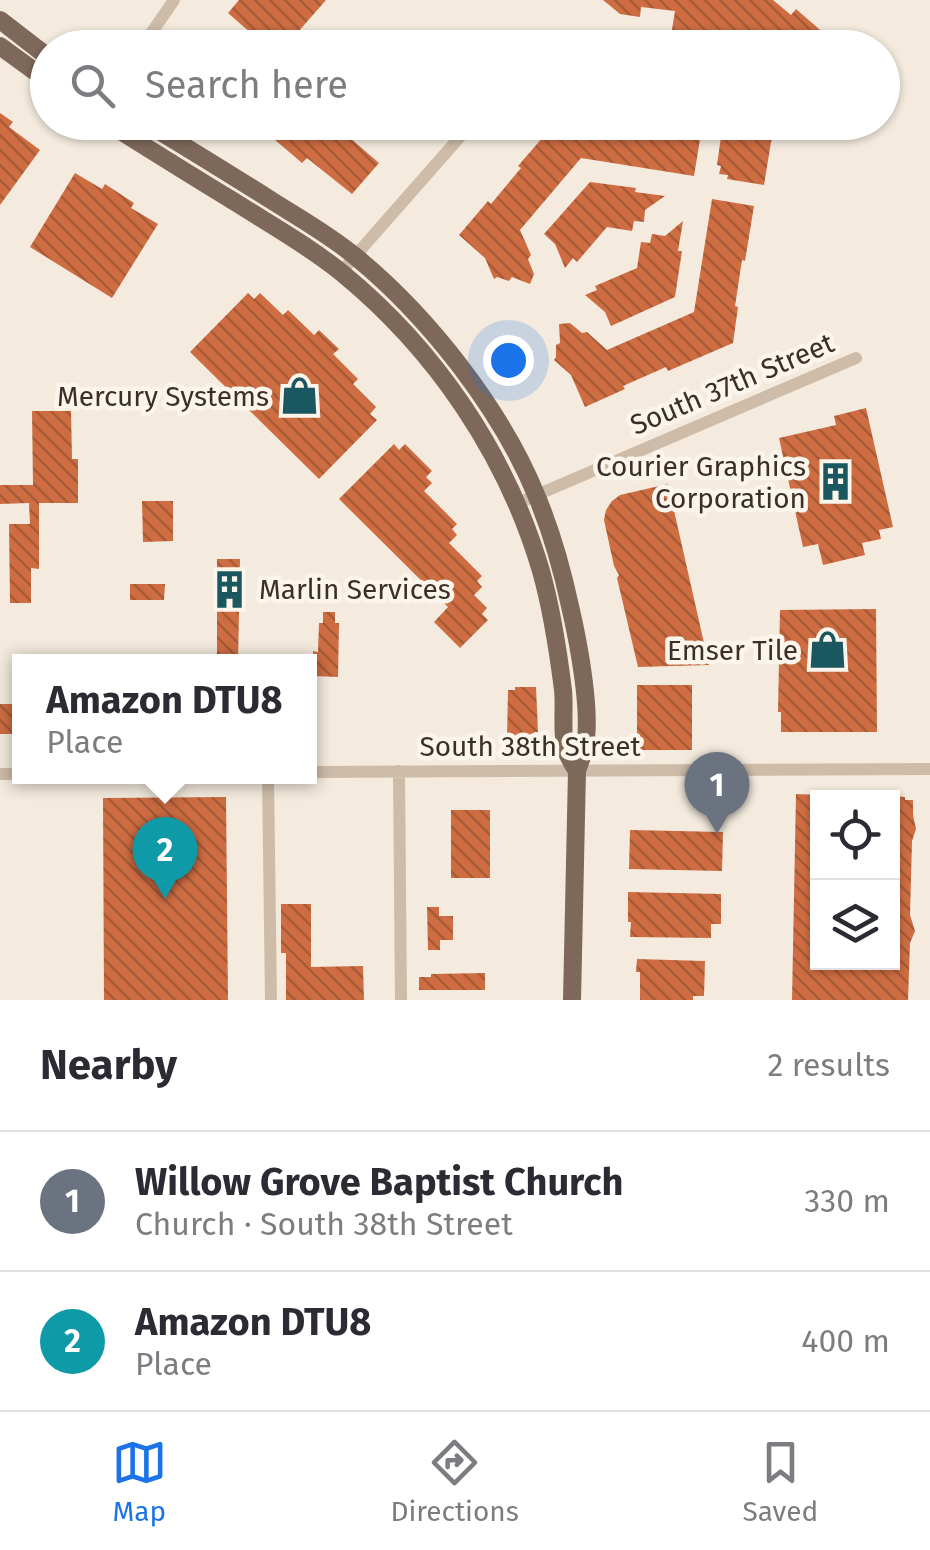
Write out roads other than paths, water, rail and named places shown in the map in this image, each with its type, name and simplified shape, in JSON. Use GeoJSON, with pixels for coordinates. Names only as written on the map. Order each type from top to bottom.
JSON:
{"type":"FeatureCollection","features":[{"type":"Feature","properties":{"kind":"main road"},"geometry":{"type":"LineString","coordinates":[[0,20],[30,43]]}},
{"type":"Feature","properties":{"kind":"main road"},"geometry":{"type":"LineString","coordinates":[[0,46],[30,68]]}},
{"type":"Feature","properties":{"kind":"main road"},"geometry":{"type":"LineString","coordinates":[[135,140],[291,236],[341,272],[420,350],[462,403],[518,503],[541,572],[557,638],[565,748],[577,770]]}},
{"type":"Feature","properties":{"kind":"main road"},"geometry":{"type":"LineString","coordinates":[[173,140],[355,256],[402,300],[439,340],[477,391],[536,495],[561,565],[576,633],[586,710],[586,746],[577,770],[572,1000]]}},
{"type":"Feature","properties":{"kind":"street"},"geometry":{"type":"LineString","coordinates":[[153,30],[174,0]]}},
{"type":"Feature","properties":{"kind":"street"},"geometry":{"type":"LineString","coordinates":[[341,272],[457,140]]}},
{"type":"Feature","properties":{"kind":"street","name":"South 37th Street"},"geometry":{"type":"LineString","coordinates":[[518,503],[856,358]]}},
{"type":"Feature","properties":{"kind":"street","name":"South 38th Street"},"geometry":{"type":"LineString","coordinates":[[317,772],[930,769]]}},
{"type":"Feature","properties":{"kind":"street"},"geometry":{"type":"LineString","coordinates":[[399,771],[401,1000]]}},
{"type":"Feature","properties":{"kind":"street"},"geometry":{"type":"LineString","coordinates":[[268,784],[270,1000]]}},
{"type":"Feature","properties":{"kind":"place","name":"Mercury Systems"},"geometry":{"type":"Point","coordinates":[299,396]}},
{"type":"Feature","properties":{"kind":"place","name":"Courier Graphics Corporation"},"geometry":{"type":"Point","coordinates":[836,482]}},
{"type":"Feature","properties":{"kind":"place","name":"Marlin Services"},"geometry":{"type":"Point","coordinates":[229,589]}},
{"type":"Feature","properties":{"kind":"place","name":"Emser Tile"},"geometry":{"type":"Point","coordinates":[828,650]}},
{"type":"Feature","properties":{"kind":"place","name":"Willow Grove Baptist Church"},"geometry":{"type":"Point","coordinates":[717,834]}},
{"type":"Feature","properties":{"kind":"place","name":"Amazon DTU8"},"geometry":{"type":"Point","coordinates":[165,899]}}]}
